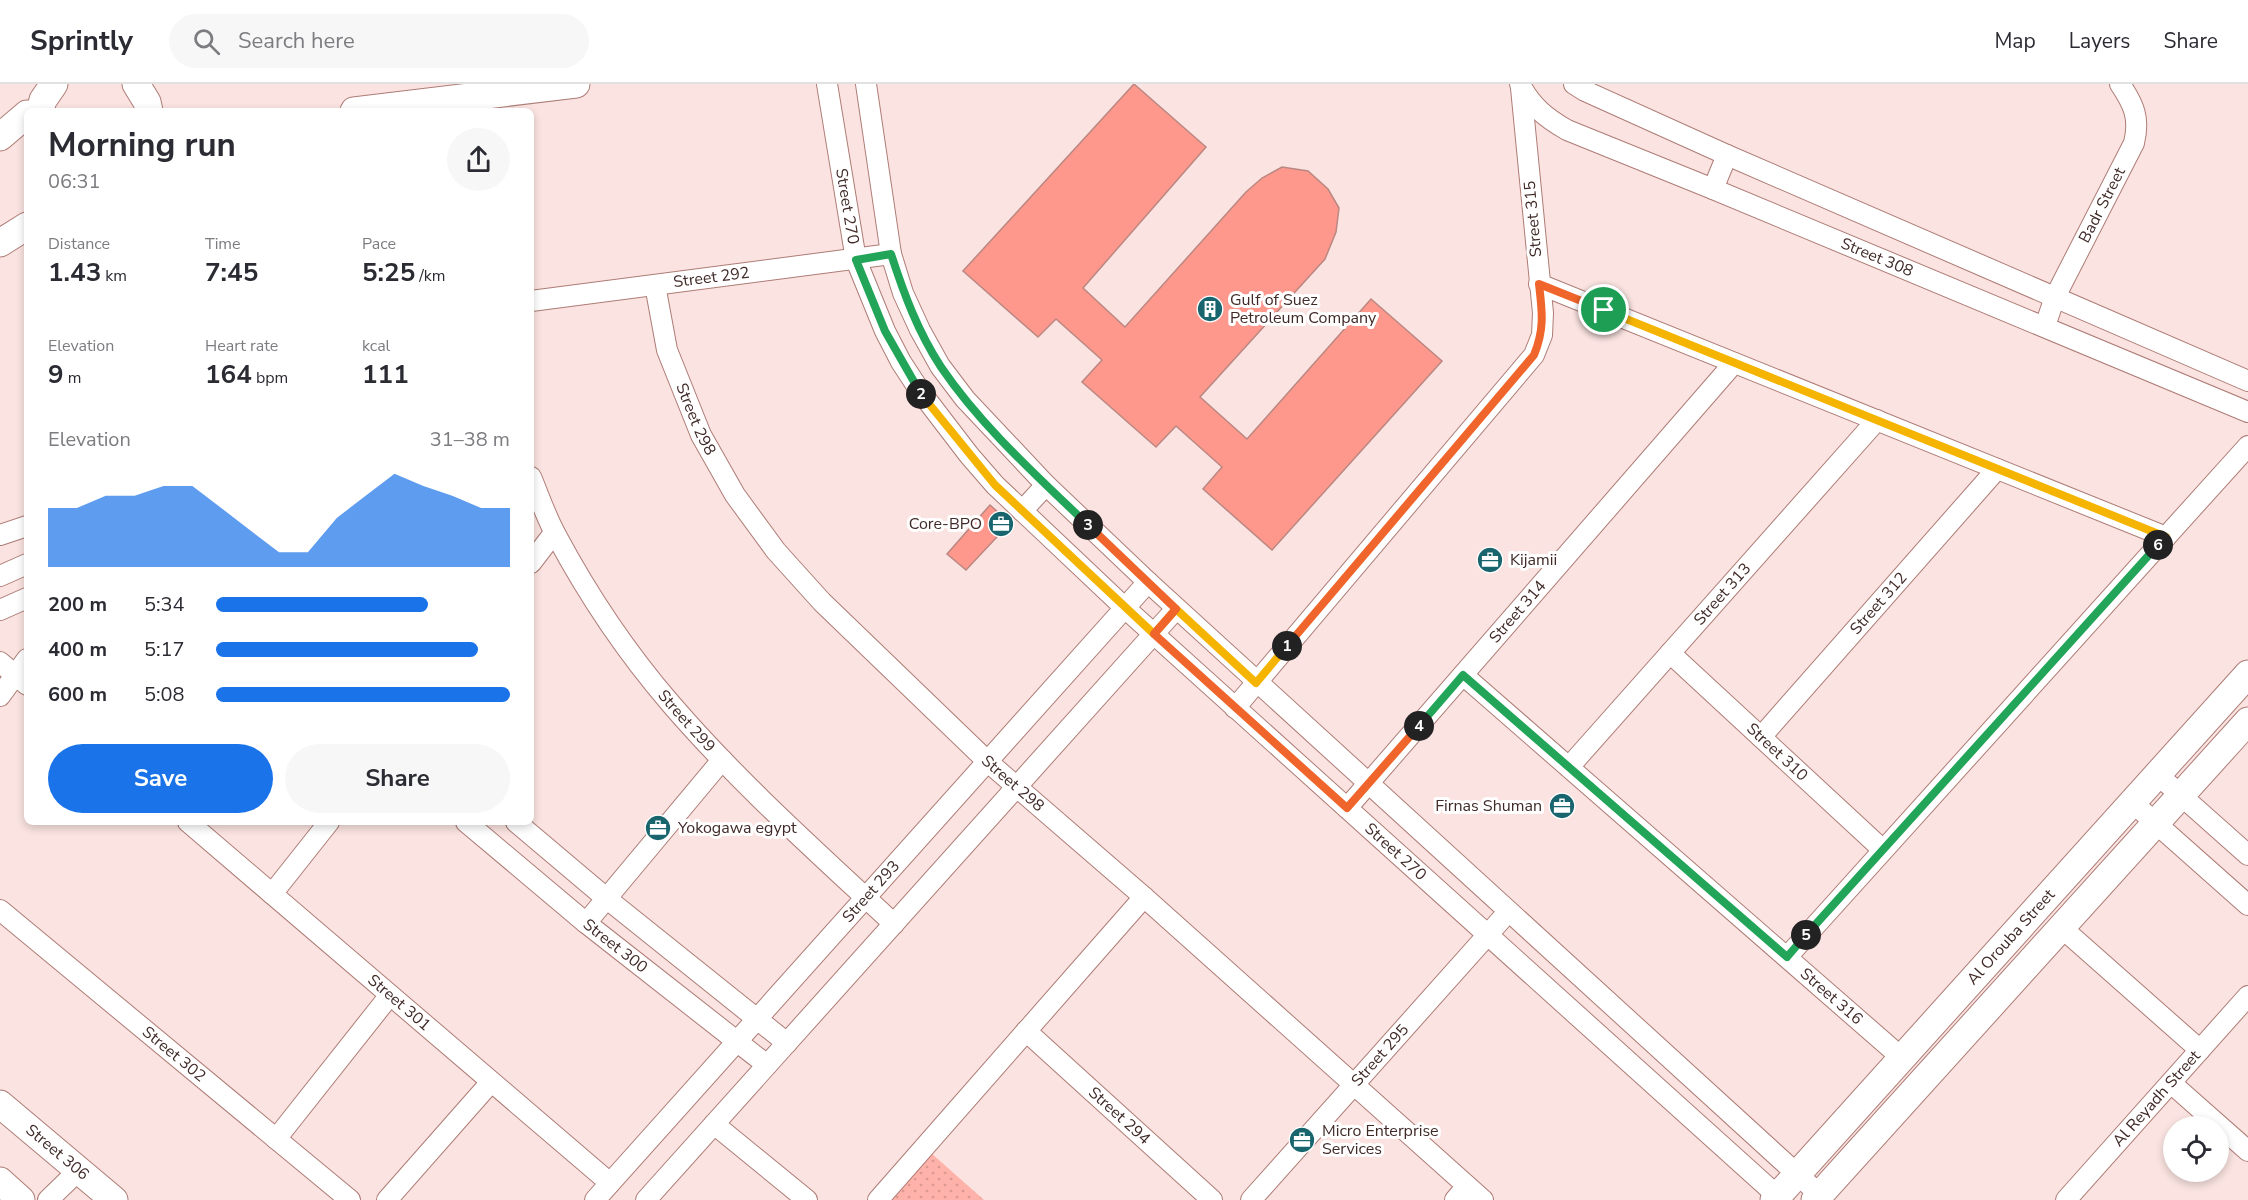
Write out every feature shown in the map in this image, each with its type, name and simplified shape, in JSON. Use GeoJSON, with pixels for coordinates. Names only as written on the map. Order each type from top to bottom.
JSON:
{"type":"FeatureCollection","features":[{"type":"Feature","properties":{"kind":"street"},"geometry":{"type":"LineString","coordinates":[[136,84],[148,108]]}},
{"type":"Feature","properties":{"kind":"street"},"geometry":{"type":"LineString","coordinates":[[379,108],[576,84]]}},
{"type":"Feature","properties":{"kind":"street","name":"Street 270"},"geometry":{"type":"LineString","coordinates":[[827,84],[856,260],[885,331],[920,391],[969,455],[1022,511],[1125,608],[1778,1199]]}},
{"type":"Feature","properties":{"kind":"street","name":"Street 270"},"geometry":{"type":"LineString","coordinates":[[866,84],[891,254],[903,293],[940,366],[965,399],[1046,485],[1176,609],[1797,1174],[1818,1198]]}},
{"type":"Feature","properties":{"kind":"street","name":"Street 308"},"geometry":{"type":"LineString","coordinates":[[1574,84],[1727,155],[2248,381]]}},
{"type":"Feature","properties":{"kind":"street","name":"Badr Street"},"geometry":{"type":"LineString","coordinates":[[2045,326],[2055,297],[2134,143],[2137,129],[2136,116],[2132,102],[2120,84]]}},
{"type":"Feature","properties":{"kind":"street","name":"Street 308"},"geometry":{"type":"LineString","coordinates":[[1522,85],[1528,100],[1545,118],[1567,130],[1841,241],[2248,412]]}},
{"type":"Feature","properties":{"kind":"street","name":"Street 315"},"geometry":{"type":"LineString","coordinates":[[1234,708],[1534,355],[1542,335],[1543,312],[1522,85]]}},
{"type":"Feature","properties":{"kind":"street"},"geometry":{"type":"LineString","coordinates":[[0,137],[24,117]]}},
{"type":"Feature","properties":{"kind":"street"},"geometry":{"type":"LineString","coordinates":[[1713,189],[1727,155]]}},
{"type":"Feature","properties":{"kind":"street"},"geometry":{"type":"LineString","coordinates":[[1841,241],[1854,210]]}},
{"type":"Feature","properties":{"kind":"street"},"geometry":{"type":"LineString","coordinates":[[0,243],[24,228]]}},
{"type":"Feature","properties":{"kind":"street","name":"Street 292"},"geometry":{"type":"LineString","coordinates":[[534,301],[891,254]]}},
{"type":"Feature","properties":{"kind":"street"},"geometry":{"type":"LineString","coordinates":[[1955,289],[1969,260]]}},
{"type":"Feature","properties":{"kind":"street"},"geometry":{"type":"LineString","coordinates":[[1539,284],[2166,537]]}},
{"type":"Feature","properties":{"kind":"street","name":"Street 298"},"geometry":{"type":"LineString","coordinates":[[655,285],[664,339],[701,435],[735,495],[776,551],[822,602],[988,762],[1144,897],[1354,1085],[1461,1193],[1483,1200]]}},
{"type":"Feature","properties":{"kind":"street","name":"Street 314"},"geometry":{"type":"LineString","coordinates":[[1347,808],[1734,363]]}},
{"type":"Feature","properties":{"kind":"street","name":"Street 313"},"geometry":{"type":"LineString","coordinates":[[1569,767],[1876,420]]}},
{"type":"Feature","properties":{"kind":"street"},"geometry":{"type":"LineString","coordinates":[[1787,957],[2248,446]]}},
{"type":"Feature","properties":{"kind":"street","name":"Street 312"},"geometry":{"type":"LineString","coordinates":[[1761,737],[1997,469]]}},
{"type":"Feature","properties":{"kind":"street","name":"Street 299"},"geometry":{"type":"LineString","coordinates":[[534,484],[554,533],[588,591],[627,649],[670,704],[722,759],[894,924]]}},
{"type":"Feature","properties":{"kind":"street"},"geometry":{"type":"LineString","coordinates":[[1022,511],[1046,485]]}},
{"type":"Feature","properties":{"kind":"street"},"geometry":{"type":"LineString","coordinates":[[0,535],[24,527]]}},
{"type":"Feature","properties":{"kind":"street"},"geometry":{"type":"LineString","coordinates":[[534,559],[554,533]]}},
{"type":"Feature","properties":{"kind":"street"},"geometry":{"type":"LineString","coordinates":[[0,576],[24,565]]}},
{"type":"Feature","properties":{"kind":"street","name":"Street 293"},"geometry":{"type":"LineString","coordinates":[[596,1200],[1148,582]]}},
{"type":"Feature","properties":{"kind":"street"},"geometry":{"type":"LineString","coordinates":[[0,610],[24,599]]}},
{"type":"Feature","properties":{"kind":"street"},"geometry":{"type":"LineString","coordinates":[[646,1200],[1176,609]]}},
{"type":"Feature","properties":{"kind":"street","name":"Street 310"},"geometry":{"type":"LineString","coordinates":[[1670,653],[1883,850]]}},
{"type":"Feature","properties":{"kind":"street"},"geometry":{"type":"LineString","coordinates":[[0,662],[23,673],[0,696]]}},
{"type":"Feature","properties":{"kind":"street","name":"Al Orouba Street"},"geometry":{"type":"LineString","coordinates":[[1778,1199],[1797,1174],[2248,674]]}},
{"type":"Feature","properties":{"kind":"street","name":"Street 316"},"geometry":{"type":"LineString","coordinates":[[1463,675],[1902,1058]]}},
{"type":"Feature","properties":{"kind":"street","name":"Al Orouba Street"},"geometry":{"type":"LineString","coordinates":[[1818,1198],[2248,721]]}},
{"type":"Feature","properties":{"kind":"street"},"geometry":{"type":"LineString","coordinates":[[586,922],[722,759]]}},
{"type":"Feature","properties":{"kind":"street"},"geometry":{"type":"LineString","coordinates":[[2158,775],[2248,855]]}},
{"type":"Feature","properties":{"kind":"street"},"geometry":{"type":"LineString","coordinates":[[2133,803],[2248,905]]}},
{"type":"Feature","properties":{"kind":"street","name":"Street 301"},"geometry":{"type":"LineString","coordinates":[[192,825],[610,1183]]}},
{"type":"Feature","properties":{"kind":"street"},"geometry":{"type":"LineString","coordinates":[[272,894],[327,825]]}},
{"type":"Feature","properties":{"kind":"street","name":"Street 300"},"geometry":{"type":"LineString","coordinates":[[470,825],[586,922],[767,1065]]}},
{"type":"Feature","properties":{"kind":"street","name":"Street 300"},"geometry":{"type":"LineString","coordinates":[[520,825],[606,898],[787,1043]]}},
{"type":"Feature","properties":{"kind":"street"},"geometry":{"type":"LineString","coordinates":[[878,1200],[1144,897]]}},
{"type":"Feature","properties":{"kind":"street","name":"Street 302"},"geometry":{"type":"LineString","coordinates":[[0,910],[350,1200]]}},
{"type":"Feature","properties":{"kind":"street","name":"Street 295"},"geometry":{"type":"LineString","coordinates":[[1251,1200],[1508,912]]}},
{"type":"Feature","properties":{"kind":"street"},"geometry":{"type":"LineString","coordinates":[[2062,928],[2200,1050]]}},
{"type":"Feature","properties":{"kind":"street"},"geometry":{"type":"LineString","coordinates":[[276,1139],[390,995]]}},
{"type":"Feature","properties":{"kind":"street","name":"Al Reyadh Street"},"geometry":{"type":"LineString","coordinates":[[2066,1200],[2248,996]]}},
{"type":"Feature","properties":{"kind":"street","name":"Street 294"},"geometry":{"type":"LineString","coordinates":[[1026,1031],[1212,1200]]}},
{"type":"Feature","properties":{"kind":"street"},"geometry":{"type":"LineString","coordinates":[[387,1200],[491,1082]]}},
{"type":"Feature","properties":{"kind":"street"},"geometry":{"type":"LineString","coordinates":[[2171,1083],[2248,1151]]}},
{"type":"Feature","properties":{"kind":"street","name":"Street 306"},"geometry":{"type":"LineString","coordinates":[[0,1104],[114,1200]]}},
{"type":"Feature","properties":{"kind":"street"},"geometry":{"type":"LineString","coordinates":[[714,1124],[807,1200]]}},
{"type":"Feature","properties":{"kind":"street"},"geometry":{"type":"LineString","coordinates":[[48,1200],[79,1170]]}},
{"type":"Feature","properties":{"kind":"street"},"geometry":{"type":"LineString","coordinates":[[0,1181],[21,1200]]}},
{"type":"Feature","properties":{"kind":"shaded area"},"geometry":{"type":"Polygon","coordinates":[[[931,1153],[984,1200],[889,1200],[931,1153]]]}},
{"type":"Feature","properties":{"kind":"building","name":"Gulf of Suez Petroleum Company"},"geometry":{"type":"Polygon","coordinates":[[[1134,84],[1206,147],[1083,288],[1125,327],[1246,192],[1262,178],[1282,167],[1308,171],[1328,189],[1339,208],[1336,232],[1325,259],[1200,397],[1247,439],[1371,299],[1442,361],[1272,550],[1203,489],[1222,467],[1176,426],[1156,447],[1082,382],[1102,360],[1056,319],[1038,337],[963,271],[1134,84]]]}},
{"type":"Feature","properties":{"kind":"building"},"geometry":{"type":"Polygon","coordinates":[[[990,505],[1010,523],[966,570],[947,554],[990,505]]]}},
{"type":"Feature","properties":{"kind":"place","name":"Gulf of Suez Petroleum Company"},"geometry":{"type":"Point","coordinates":[1210,309]}},
{"type":"Feature","properties":{"kind":"place","name":"Core-BPO"},"geometry":{"type":"Point","coordinates":[1001,524]}},
{"type":"Feature","properties":{"kind":"place","name":"Kijamii"},"geometry":{"type":"Point","coordinates":[1490,560]}},
{"type":"Feature","properties":{"kind":"place","name":"Firnas Shuman"},"geometry":{"type":"Point","coordinates":[1562,806]}},
{"type":"Feature","properties":{"kind":"place","name":"Yokogawa egypt"},"geometry":{"type":"Point","coordinates":[658,828]}},
{"type":"Feature","properties":{"kind":"place","name":"Micro Enterprise Services"},"geometry":{"type":"Point","coordinates":[1302,1140]}},
{"type":"Feature","properties":{"kind":"route"},"geometry":{"type":"LineString","coordinates":[[1604,310],[1539,284],[1543,312],[1542,335],[1534,355],[1256,683],[1176,609],[1154,634],[995,485],[940,419],[901,362],[885,331],[856,260],[891,254],[903,293],[920,330],[940,366],[965,399],[1046,485],[1176,609],[1154,634],[1347,808],[1463,675],[1787,957],[2166,537],[1604,310]]}}]}
